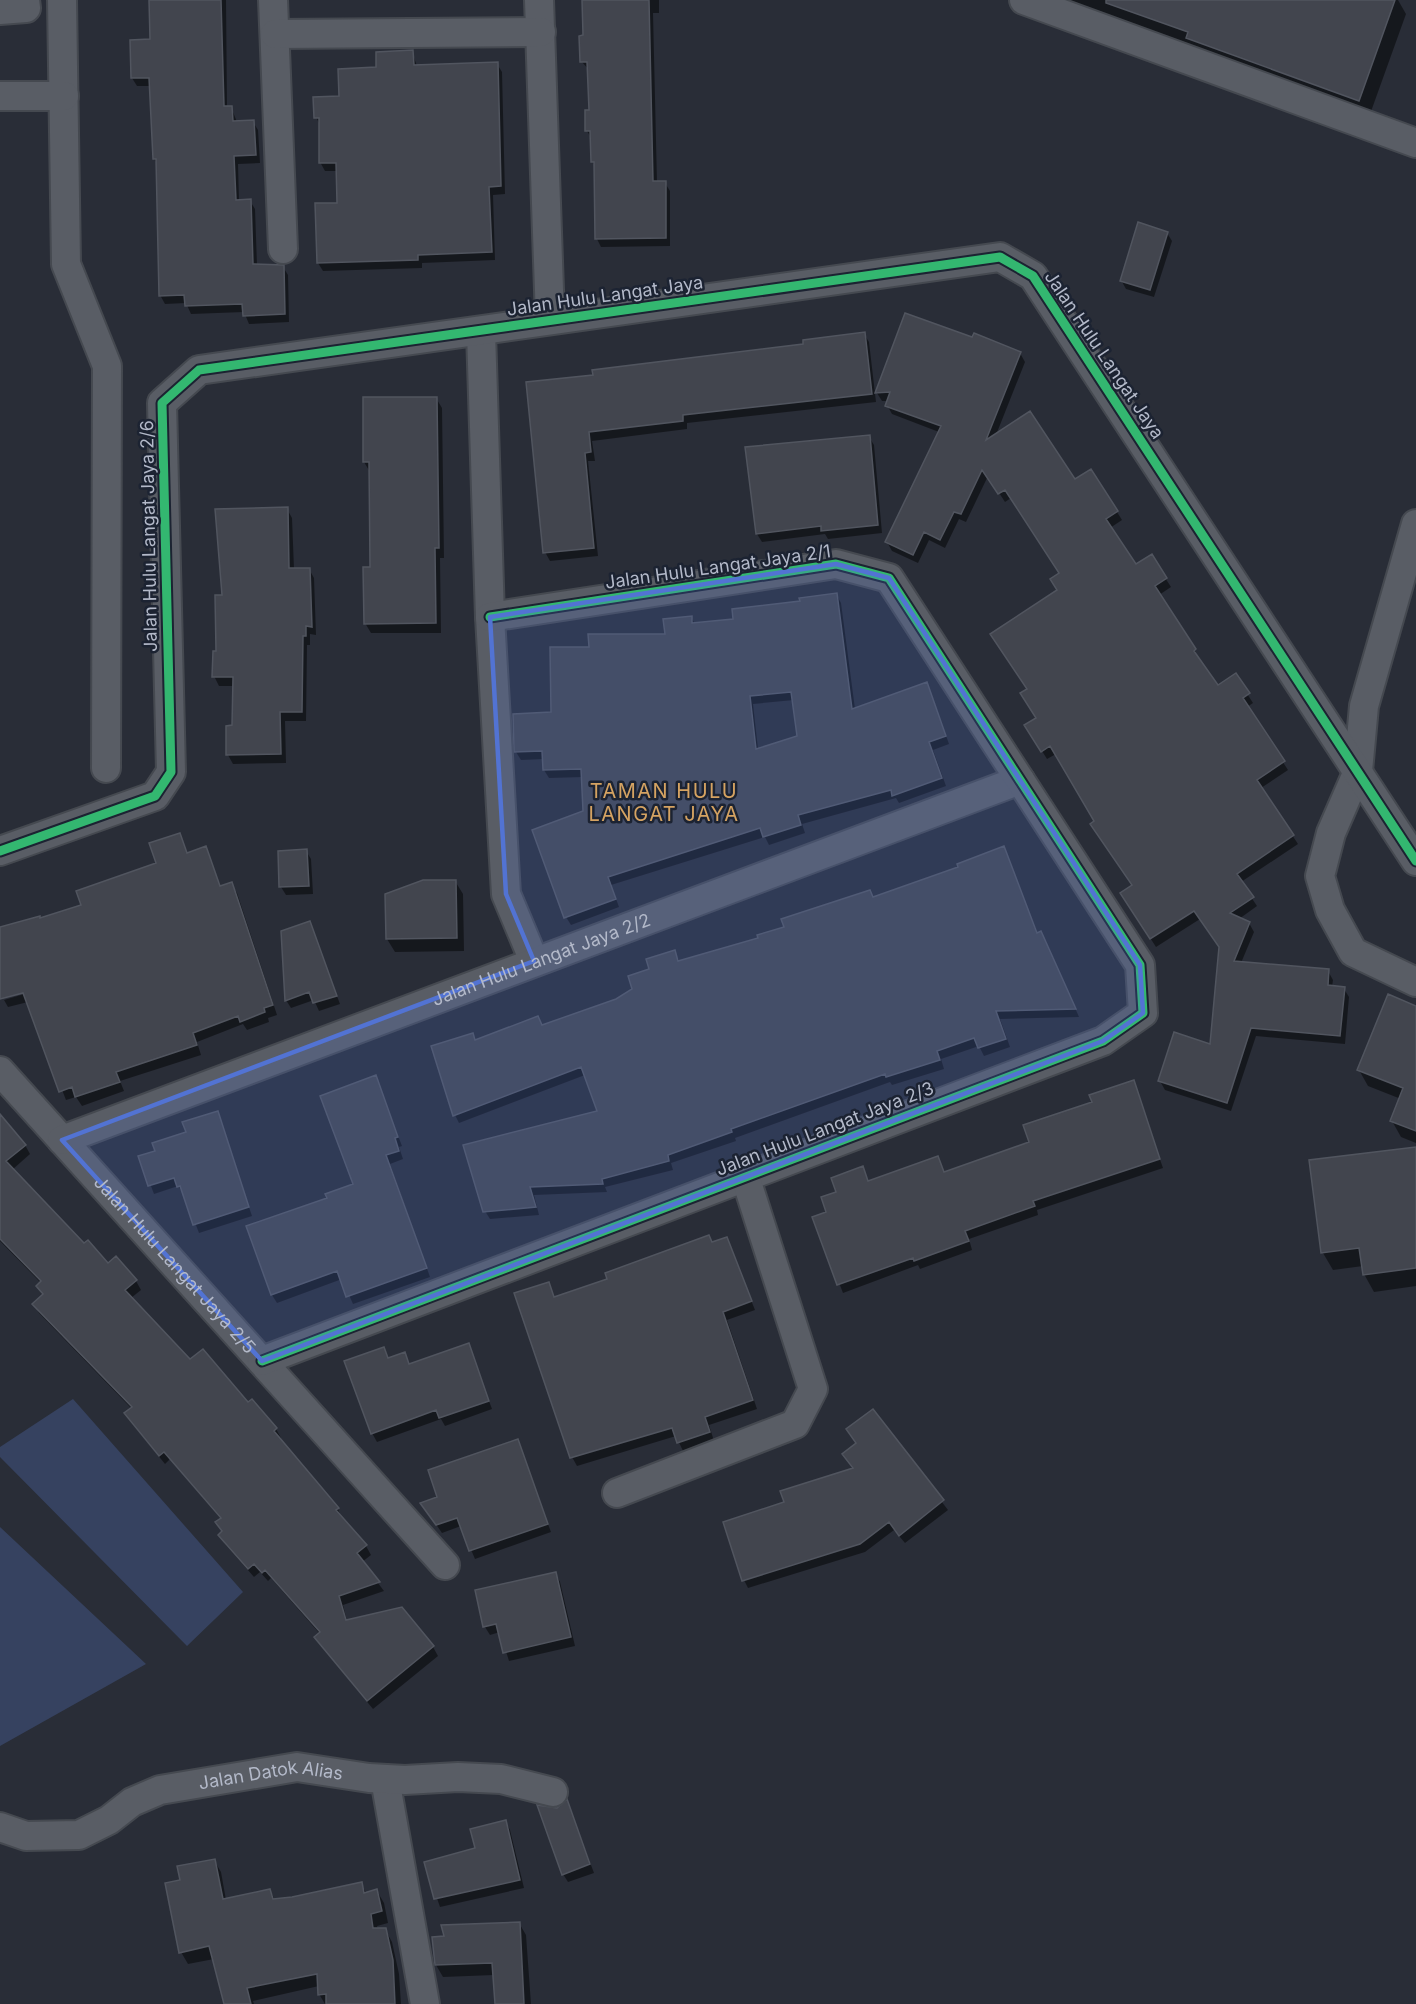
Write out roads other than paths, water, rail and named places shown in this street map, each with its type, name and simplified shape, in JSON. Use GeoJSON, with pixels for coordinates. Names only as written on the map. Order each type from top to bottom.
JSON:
{"type":"FeatureCollection","features":[{"type":"Feature","properties":{"kind":"street"},"geometry":{"type":"LineString","coordinates":[[0,10],[26,8],[26,0]]}},
{"type":"Feature","properties":{"kind":"street"},"geometry":{"type":"LineString","coordinates":[[62,0],[66,264],[107,366],[106,768]]}},
{"type":"Feature","properties":{"kind":"street"},"geometry":{"type":"LineString","coordinates":[[273,0],[283,249]]}},
{"type":"Feature","properties":{"kind":"street"},"geometry":{"type":"LineString","coordinates":[[539,0],[550,319]]}},
{"type":"Feature","properties":{"kind":"street"},"geometry":{"type":"LineString","coordinates":[[1024,0],[1416,143]]}},
{"type":"Feature","properties":{"kind":"street"},"geometry":{"type":"LineString","coordinates":[[274,34],[541,32]]}},
{"type":"Feature","properties":{"kind":"street"},"geometry":{"type":"LineString","coordinates":[[0,96],[64,96]]}},
{"type":"Feature","properties":{"kind":"street","name":"Jalan Hulu Langat Jaya"},"geometry":{"type":"LineString","coordinates":[[481,332],[550,319],[1000,257],[1033,276],[1416,861]]}},
{"type":"Feature","properties":{"kind":"street"},"geometry":{"type":"LineString","coordinates":[[481,332],[490,616],[506,894],[534,961]]}},
{"type":"Feature","properties":{"kind":"street","name":"Jalan Hulu Langat Jaya 2/6"},"geometry":{"type":"LineString","coordinates":[[0,851],[156,796],[171,772],[162,403],[199,370],[481,332]]}},
{"type":"Feature","properties":{"kind":"street"},"geometry":{"type":"LineString","coordinates":[[1416,524],[1364,706],[1358,771],[1331,833],[1320,876],[1330,910],[1353,952],[1416,982]]}},
{"type":"Feature","properties":{"kind":"street","name":"Jalan Hulu Langat Jaya 2/1"},"geometry":{"type":"LineString","coordinates":[[490,616],[836,564],[889,578],[1020,780]]}},
{"type":"Feature","properties":{"kind":"street","name":"Jalan Hulu Langat Jaya 2/2"},"geometry":{"type":"LineString","coordinates":[[62,1140],[1020,780]]}},
{"type":"Feature","properties":{"kind":"street","name":"Jalan Hulu Langat Jaya 2/3"},"geometry":{"type":"LineString","coordinates":[[262,1361],[1103,1041],[1143,1013],[1140,965],[1020,780]]}},
{"type":"Feature","properties":{"kind":"street","name":"Jalan Hulu Langat Jaya 2/5"},"geometry":{"type":"LineString","coordinates":[[0,1071],[445,1565]]}},
{"type":"Feature","properties":{"kind":"street"},"geometry":{"type":"LineString","coordinates":[[617,1493],[795,1424],[813,1389],[745,1176]]}},
{"type":"Feature","properties":{"kind":"street","name":"Jalan Datok Alias"},"geometry":{"type":"LineString","coordinates":[[0,1827],[26,1836],[79,1835],[109,1820],[132,1802],[160,1790],[297,1767],[385,1779],[458,1777],[501,1779],[553,1792]]}},
{"type":"Feature","properties":{"kind":"street"},"geometry":{"type":"LineString","coordinates":[[385,1779],[425,2004]]}},
{"type":"Feature","properties":{"kind":"water"},"geometry":{"type":"Polygon","coordinates":[[[73,1399],[243,1592],[187,1646],[0,1457],[0,1447],[73,1399]]]}},
{"type":"Feature","properties":{"kind":"water"},"geometry":{"type":"Polygon","coordinates":[[[0,1527],[146,1664],[0,1746],[0,1527]]]}},
{"type":"Feature","properties":{"kind":"district","name":"TAMAN HULU LANGAT JAYA"},"geometry":{"type":"Point","coordinates":[664,802]}}]}
